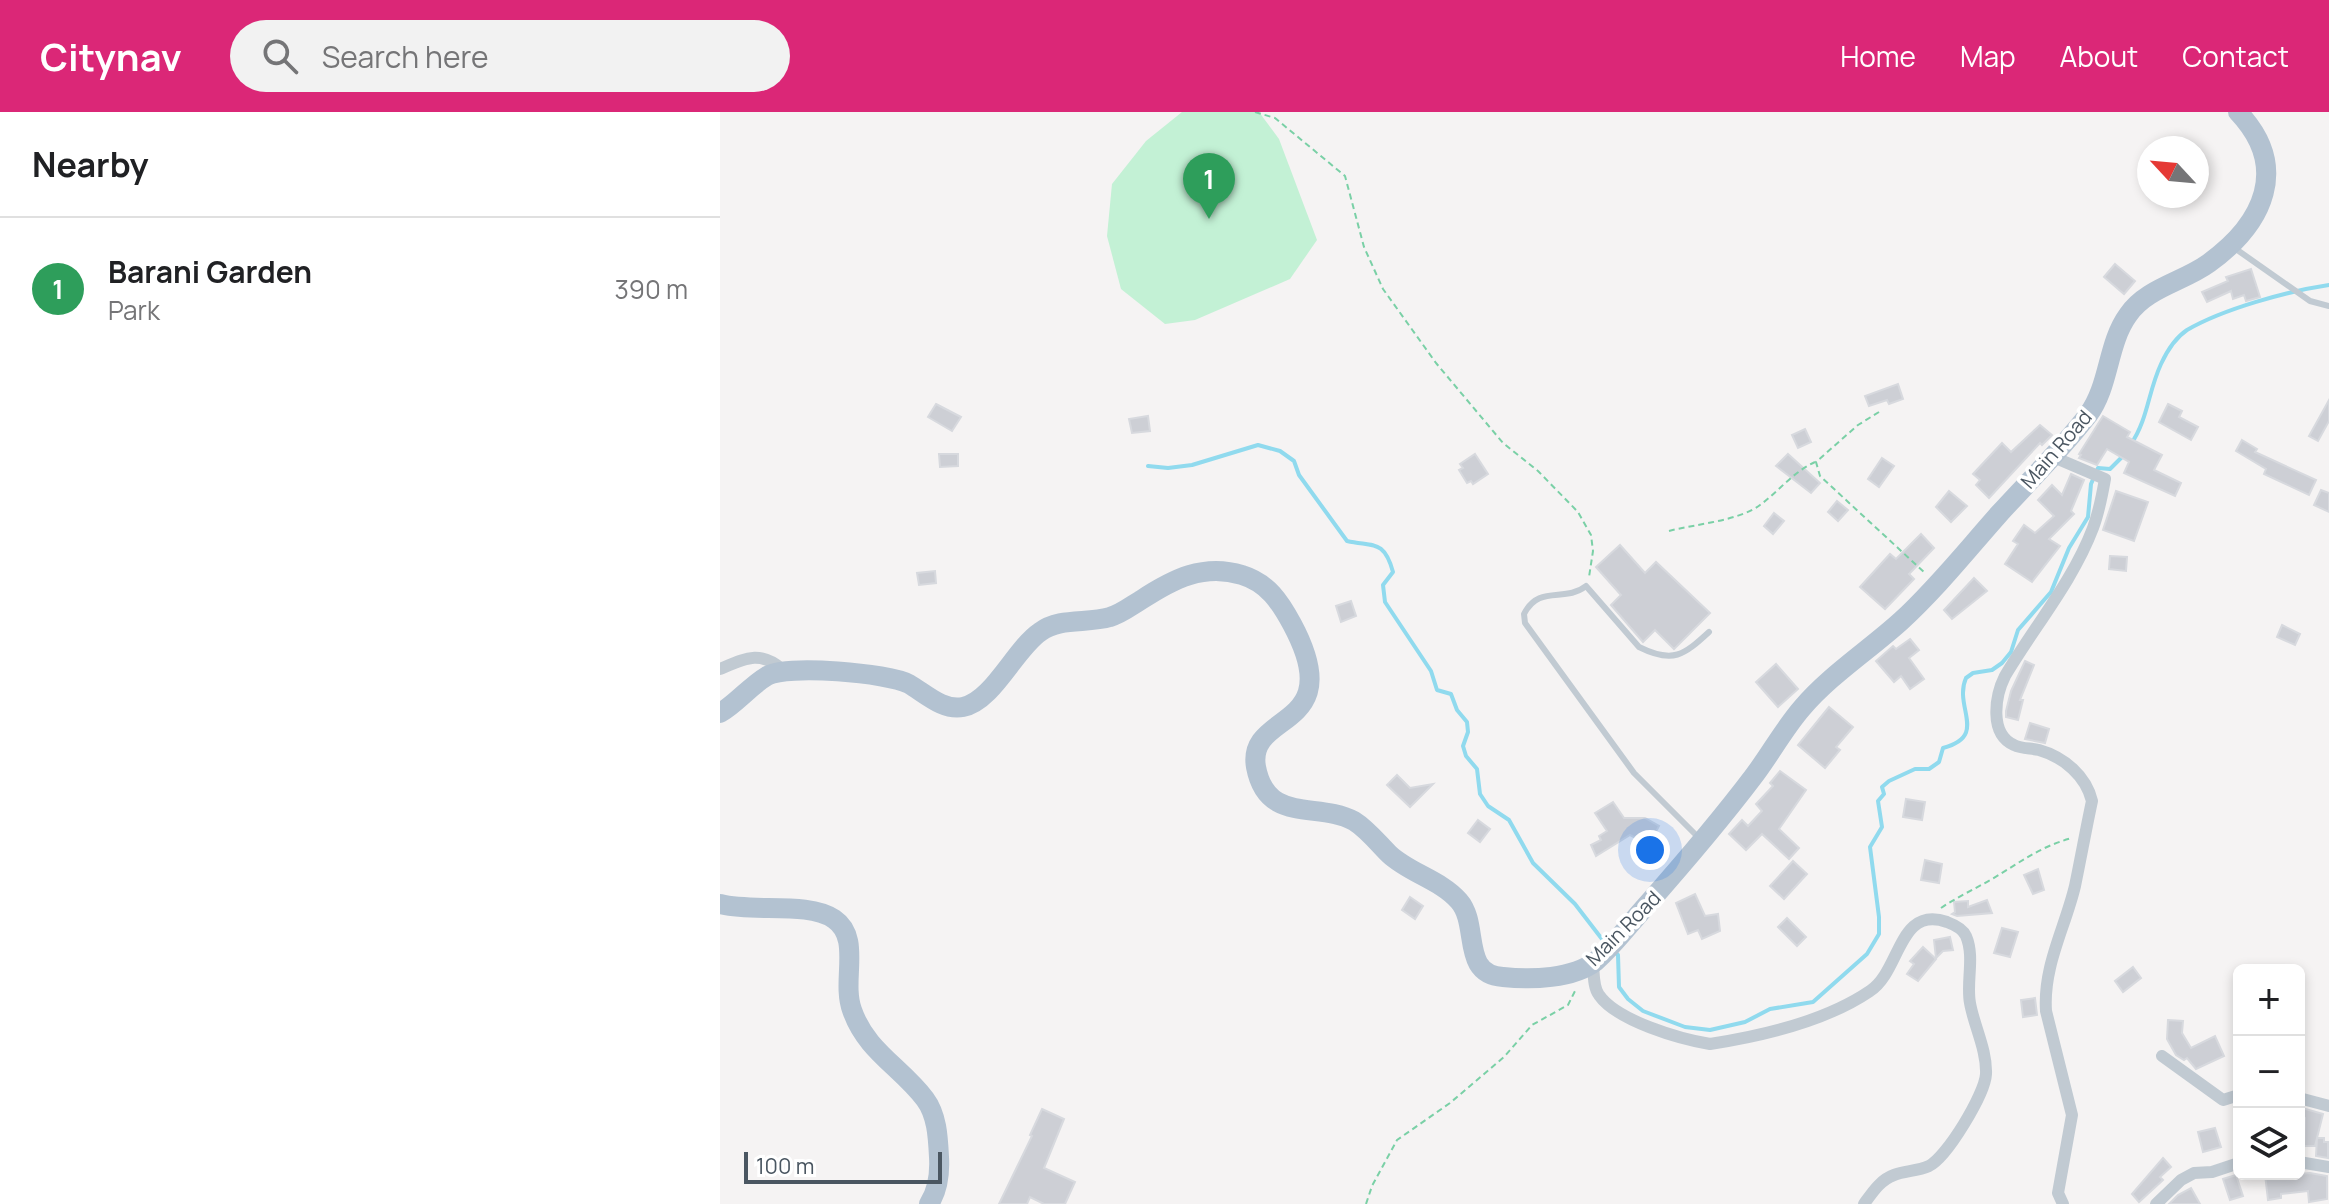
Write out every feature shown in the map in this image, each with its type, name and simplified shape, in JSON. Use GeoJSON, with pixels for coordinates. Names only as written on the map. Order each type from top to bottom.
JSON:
{"type":"FeatureCollection","features":[{"type":"Feature","properties":{"kind":"main road","name":"Main Road"},"geometry":{"type":"LineString","coordinates":[[783,670],[881,675],[910,685],[947,706],[967,706],[979,700],[1029,641],[1050,626],[1114,616],[1164,585],[1193,573],[1217,570],[1250,577],[1281,603],[1305,648],[1311,672],[1308,694],[1300,708],[1266,735],[1256,754],[1258,776],[1268,793],[1282,805],[1355,822],[1395,860],[1451,894],[1465,910],[1474,955],[1488,974],[1505,977],[1551,976],[1589,966],[1702,841],[1805,704],[1880,640],[1937,585],[2073,433],[2100,396],[2117,339],[2131,311],[2151,294],[2210,263],[2230,245],[2254,215],[2262,198],[2267,168],[2258,135],[2238,112]]}},
{"type":"Feature","properties":{"kind":"main road"},"geometry":{"type":"LineString","coordinates":[[720,713],[765,677],[783,670]]}},
{"type":"Feature","properties":{"kind":"main road"},"geometry":{"type":"LineString","coordinates":[[720,904],[757,909],[809,910],[826,914],[842,926],[849,940],[847,993],[856,1020],[882,1057],[925,1099],[935,1119],[939,1161],[937,1185],[929,1204]]}},
{"type":"Feature","properties":{"kind":"street"},"geometry":{"type":"LineString","coordinates":[[2051,456],[2105,479],[2093,528],[2069,577],[2005,676],[1998,689],[1996,703],[2000,732],[2007,740],[2015,746],[2055,756],[2069,766],[2089,789],[2092,801],[2075,887],[2046,974],[2046,1011],[2072,1115],[2058,1193],[2063,1204]]}},
{"type":"Feature","properties":{"kind":"street"},"geometry":{"type":"LineString","coordinates":[[720,669],[761,656],[783,670]]}},
{"type":"Feature","properties":{"kind":"street"},"geometry":{"type":"LineString","coordinates":[[1589,966],[1596,988],[1608,1004],[1626,1016],[1691,1041],[1710,1044],[1823,1017],[1851,1003],[1883,981],[1906,934],[1924,921],[1935,919],[1963,931],[1967,938],[1969,1001],[1986,1075],[1982,1089],[1958,1131],[1933,1164],[1892,1175],[1876,1187],[1864,1204]]}},
{"type":"Feature","properties":{"kind":"street"},"geometry":{"type":"LineString","coordinates":[[2162,1056],[2223,1100],[2233,1097]]}},
{"type":"Feature","properties":{"kind":"street"},"geometry":{"type":"LineString","coordinates":[[2305,1100],[2329,1106]]}},
{"type":"Feature","properties":{"kind":"street"},"geometry":{"type":"LineString","coordinates":[[2305,1163],[2329,1167]]}},
{"type":"Feature","properties":{"kind":"street"},"geometry":{"type":"LineString","coordinates":[[2156,1204],[2181,1180],[2194,1173],[2212,1172],[2233,1165]]}},
{"type":"Feature","properties":{"kind":"lane"},"geometry":{"type":"LineString","coordinates":[[2230,245],[2303,296],[2316,304],[2329,306]]}},
{"type":"Feature","properties":{"kind":"lane"},"geometry":{"type":"LineString","coordinates":[[1702,841],[1634,773],[1525,623],[1524,614],[1534,600],[1576,593],[1586,586],[1639,647],[1650,653],[1674,657],[1686,652],[1709,632]]}},
{"type":"Feature","properties":{"kind":"path"},"geometry":{"type":"LineString","coordinates":[[1255,112],[1275,118],[1345,176],[1364,247],[1383,289],[1436,363],[1503,443],[1538,471],[1578,512],[1591,535],[1593,551],[1586,586]]}},
{"type":"Feature","properties":{"kind":"path"},"geometry":{"type":"LineString","coordinates":[[1669,531],[1747,513],[1803,467],[1816,462],[1858,425],[1879,412]]}},
{"type":"Feature","properties":{"kind":"path"},"geometry":{"type":"LineString","coordinates":[[1816,462],[1820,476],[1937,585]]}},
{"type":"Feature","properties":{"kind":"path"},"geometry":{"type":"LineString","coordinates":[[1924,921],[1943,906],[1995,878],[2026,856],[2051,843],[2084,834]]}},
{"type":"Feature","properties":{"kind":"path"},"geometry":{"type":"LineString","coordinates":[[1366,1204],[1372,1186],[1397,1140],[1450,1103],[1504,1057],[1532,1025],[1568,1005],[1589,966]]}},
{"type":"Feature","properties":{"kind":"green space"},"geometry":{"type":"Polygon","coordinates":[[[1182,112],[1259,112],[1279,139],[1317,240],[1290,279],[1195,320],[1165,324],[1121,289],[1107,236],[1112,184],[1146,141],[1182,112]]]}},
{"type":"Feature","properties":{"kind":"building"},"geometry":{"type":"Polygon","coordinates":[[[2115,264],[2135,281],[2124,294],[2104,277],[2115,264]]]}},
{"type":"Feature","properties":{"kind":"building"},"geometry":{"type":"Polygon","coordinates":[[[2251,269],[2260,297],[2246,301],[2244,295],[2233,299],[2231,291],[2207,302],[2202,292],[2228,281],[2226,277],[2251,269]]]}},
{"type":"Feature","properties":{"kind":"building"},"geometry":{"type":"Polygon","coordinates":[[[1898,384],[1903,399],[1869,406],[1865,396],[1898,384]]]}},
{"type":"Feature","properties":{"kind":"building"},"geometry":{"type":"Polygon","coordinates":[[[2329,400],[2329,421],[2318,441],[2309,436],[2329,400]]]}},
{"type":"Feature","properties":{"kind":"building"},"geometry":{"type":"Polygon","coordinates":[[[936,404],[961,417],[952,431],[928,417],[936,404]]]}},
{"type":"Feature","properties":{"kind":"building"},"geometry":{"type":"Polygon","coordinates":[[[2168,404],[2182,411],[2179,417],[2198,427],[2191,440],[2159,422],[2168,404]]]}},
{"type":"Feature","properties":{"kind":"building"},"geometry":{"type":"Polygon","coordinates":[[[1148,416],[1150,431],[1132,433],[1129,419],[1148,416]]]}},
{"type":"Feature","properties":{"kind":"building"},"geometry":{"type":"Polygon","coordinates":[[[2103,416],[2130,432],[2127,437],[2162,455],[2154,470],[2181,483],[2175,496],[2124,473],[2129,462],[2107,449],[2097,465],[2079,458],[2103,416]]]}},
{"type":"Feature","properties":{"kind":"building"},"geometry":{"type":"Polygon","coordinates":[[[2040,425],[2052,435],[2042,445],[2040,443],[1989,498],[1976,485],[1980,480],[1973,474],[2002,443],[2011,452],[2040,425]]]}},
{"type":"Feature","properties":{"kind":"building"},"geometry":{"type":"Polygon","coordinates":[[[1805,429],[1811,442],[1798,448],[1792,435],[1805,429]]]}},
{"type":"Feature","properties":{"kind":"building"},"geometry":{"type":"Polygon","coordinates":[[[2242,440],[2257,449],[2255,452],[2316,480],[2309,495],[2264,474],[2266,469],[2236,451],[2242,440]]]}},
{"type":"Feature","properties":{"kind":"building"},"geometry":{"type":"Polygon","coordinates":[[[939,454],[958,454],[958,466],[940,467],[939,454]]]}},
{"type":"Feature","properties":{"kind":"building"},"geometry":{"type":"Polygon","coordinates":[[[1475,454],[1488,474],[1473,484],[1471,481],[1467,483],[1459,470],[1463,468],[1460,464],[1475,454]]]}},
{"type":"Feature","properties":{"kind":"building"},"geometry":{"type":"Polygon","coordinates":[[[1788,454],[1820,483],[1811,493],[1776,466],[1788,454]]]}},
{"type":"Feature","properties":{"kind":"building"},"geometry":{"type":"Polygon","coordinates":[[[1882,458],[1894,466],[1879,487],[1868,479],[1882,458]]]}},
{"type":"Feature","properties":{"kind":"building"},"geometry":{"type":"Polygon","coordinates":[[[2071,474],[2084,480],[2071,511],[2074,514],[2049,539],[2060,546],[2032,582],[2005,564],[2018,544],[2013,541],[2024,525],[2035,533],[2054,516],[2038,500],[2052,485],[2062,495],[2071,474]]]}},
{"type":"Feature","properties":{"kind":"building"},"geometry":{"type":"Polygon","coordinates":[[[2321,490],[2329,493],[2329,512],[2314,505],[2321,490]]]}},
{"type":"Feature","properties":{"kind":"building"},"geometry":{"type":"Polygon","coordinates":[[[1949,491],[1967,506],[1951,522],[1936,507],[1949,491]]]}},
{"type":"Feature","properties":{"kind":"building"},"geometry":{"type":"Polygon","coordinates":[[[2116,491],[2148,502],[2134,541],[2103,530],[2116,491]]]}},
{"type":"Feature","properties":{"kind":"building"},"geometry":{"type":"Polygon","coordinates":[[[1837,501],[1848,510],[1838,521],[1828,512],[1837,501]]]}},
{"type":"Feature","properties":{"kind":"building"},"geometry":{"type":"Polygon","coordinates":[[[1774,513],[1784,521],[1773,534],[1764,526],[1774,513]]]}},
{"type":"Feature","properties":{"kind":"building"},"geometry":{"type":"Polygon","coordinates":[[[1921,534],[1934,548],[1909,574],[1914,579],[1885,609],[1860,587],[1890,554],[1896,559],[1921,534]]]}},
{"type":"Feature","properties":{"kind":"building"},"geometry":{"type":"Polygon","coordinates":[[[1620,545],[1645,573],[1656,562],[1710,613],[1674,649],[1655,630],[1643,642],[1611,605],[1621,595],[1596,567],[1620,545]]]}},
{"type":"Feature","properties":{"kind":"building"},"geometry":{"type":"Polygon","coordinates":[[[2110,556],[2127,557],[2126,571],[2109,569],[2110,556]]]}},
{"type":"Feature","properties":{"kind":"building"},"geometry":{"type":"Polygon","coordinates":[[[935,571],[936,583],[919,585],[917,573],[935,571]]]}},
{"type":"Feature","properties":{"kind":"building"},"geometry":{"type":"Polygon","coordinates":[[[1974,578],[1987,591],[1952,619],[1944,610],[1974,578]]]}},
{"type":"Feature","properties":{"kind":"building"},"geometry":{"type":"Polygon","coordinates":[[[1351,601],[1356,616],[1341,622],[1336,606],[1351,601]]]}},
{"type":"Feature","properties":{"kind":"building"},"geometry":{"type":"Polygon","coordinates":[[[2282,625],[2300,634],[2295,645],[2277,637],[2282,625]]]}},
{"type":"Feature","properties":{"kind":"building"},"geometry":{"type":"Polygon","coordinates":[[[1910,639],[1919,650],[1909,658],[1924,679],[1910,689],[1901,676],[1894,682],[1876,661],[1893,646],[1896,649],[1910,639]]]}},
{"type":"Feature","properties":{"kind":"building"},"geometry":{"type":"Polygon","coordinates":[[[2025,661],[2034,665],[2020,700],[2023,700],[2018,720],[2006,717],[2006,711],[2011,691],[2025,661]]]}},
{"type":"Feature","properties":{"kind":"building"},"geometry":{"type":"Polygon","coordinates":[[[1776,664],[1798,689],[1778,707],[1756,682],[1776,664]]]}},
{"type":"Feature","properties":{"kind":"building"},"geometry":{"type":"Polygon","coordinates":[[[1829,707],[1853,727],[1836,747],[1840,750],[1825,768],[1798,745],[1829,707]]]}},
{"type":"Feature","properties":{"kind":"building"},"geometry":{"type":"Polygon","coordinates":[[[2030,723],[2049,729],[2045,743],[2025,739],[2030,723]]]}},
{"type":"Feature","properties":{"kind":"building"},"geometry":{"type":"Polygon","coordinates":[[[1780,771],[1806,790],[1779,829],[1799,848],[1789,859],[1762,834],[1746,850],[1729,834],[1742,820],[1748,826],[1762,811],[1756,804],[1773,786],[1770,783],[1780,771]]]}},
{"type":"Feature","properties":{"kind":"building"},"geometry":{"type":"Polygon","coordinates":[[[1397,775],[1410,788],[1433,784],[1410,807],[1387,785],[1397,775]]]}},
{"type":"Feature","properties":{"kind":"building"},"geometry":{"type":"Polygon","coordinates":[[[1906,799],[1925,802],[1922,820],[1903,817],[1906,799]]]}},
{"type":"Feature","properties":{"kind":"building"},"geometry":{"type":"Polygon","coordinates":[[[1613,802],[1624,818],[1645,818],[1659,826],[1649,845],[1630,835],[1596,856],[1591,845],[1601,840],[1599,836],[1607,831],[1595,813],[1613,802]]]}},
{"type":"Feature","properties":{"kind":"building"},"geometry":{"type":"Polygon","coordinates":[[[1478,820],[1490,829],[1480,842],[1468,833],[1478,820]]]}},
{"type":"Feature","properties":{"kind":"building"},"geometry":{"type":"Polygon","coordinates":[[[1925,860],[1942,864],[1939,883],[1921,880],[1925,860]]]}},
{"type":"Feature","properties":{"kind":"building"},"geometry":{"type":"Polygon","coordinates":[[[1793,861],[1807,874],[1784,899],[1770,886],[1793,861]]]}},
{"type":"Feature","properties":{"kind":"building"},"geometry":{"type":"Polygon","coordinates":[[[2038,869],[2044,890],[2033,894],[2024,875],[2038,869]]]}},
{"type":"Feature","properties":{"kind":"building"},"geometry":{"type":"Polygon","coordinates":[[[1695,894],[1705,916],[1718,914],[1720,931],[1702,939],[1698,930],[1688,934],[1676,903],[1695,894]]]}},
{"type":"Feature","properties":{"kind":"building"},"geometry":{"type":"Polygon","coordinates":[[[1410,897],[1423,906],[1415,919],[1402,910],[1410,897]]]}},
{"type":"Feature","properties":{"kind":"building"},"geometry":{"type":"Polygon","coordinates":[[[1987,900],[1992,913],[1952,914],[1955,912],[1954,902],[1968,901],[1968,907],[1987,900]]]}},
{"type":"Feature","properties":{"kind":"building"},"geometry":{"type":"Polygon","coordinates":[[[1787,918],[1806,937],[1797,946],[1778,927],[1787,918]]]}},
{"type":"Feature","properties":{"kind":"building"},"geometry":{"type":"Polygon","coordinates":[[[2002,928],[2018,932],[2010,957],[1994,953],[2002,928]]]}},
{"type":"Feature","properties":{"kind":"building"},"geometry":{"type":"Polygon","coordinates":[[[1950,937],[1953,950],[1943,951],[1936,958],[1934,940],[1950,937]]]}},
{"type":"Feature","properties":{"kind":"building"},"geometry":{"type":"Polygon","coordinates":[[[1923,947],[1936,959],[1918,981],[1907,974],[1914,964],[1910,961],[1923,947]]]}},
{"type":"Feature","properties":{"kind":"building"},"geometry":{"type":"Polygon","coordinates":[[[2133,967],[2141,978],[2123,992],[2115,981],[2133,967]]]}},
{"type":"Feature","properties":{"kind":"building"},"geometry":{"type":"Polygon","coordinates":[[[2035,998],[2037,1015],[2023,1017],[2021,1000],[2035,998]]]}},
{"type":"Feature","properties":{"kind":"building"},"geometry":{"type":"Polygon","coordinates":[[[2168,1020],[2183,1021],[2182,1033],[2191,1048],[2215,1036],[2224,1056],[2196,1069],[2187,1058],[2184,1060],[2176,1055],[2167,1039],[2168,1020]]]}},
{"type":"Feature","properties":{"kind":"building"},"geometry":{"type":"Polygon","coordinates":[[[1042,1109],[1064,1119],[1044,1168],[1075,1182],[1065,1204],[1044,1204],[1030,1197],[1027,1204],[999,1204],[1032,1136],[1042,1109]]]}},
{"type":"Feature","properties":{"kind":"building"},"geometry":{"type":"Polygon","coordinates":[[[2305,1109],[2323,1114],[2315,1146],[2305,1146],[2305,1109]]]}},
{"type":"Feature","properties":{"kind":"building"},"geometry":{"type":"Polygon","coordinates":[[[2215,1128],[2221,1147],[2203,1152],[2198,1132],[2215,1128]]]}},
{"type":"Feature","properties":{"kind":"building"},"geometry":{"type":"Polygon","coordinates":[[[2317,1138],[2328,1142],[2328,1158],[2316,1156],[2317,1138]]]}},
{"type":"Feature","properties":{"kind":"building"},"geometry":{"type":"Polygon","coordinates":[[[2163,1158],[2171,1167],[2160,1177],[2163,1180],[2139,1202],[2132,1194],[2163,1158]]]}},
{"type":"Feature","properties":{"kind":"building"},"geometry":{"type":"Polygon","coordinates":[[[2305,1173],[2327,1176],[2327,1199],[2309,1202],[2308,1191],[2281,1194],[2281,1198],[2268,1200],[2266,1180],[2305,1180],[2305,1173]]]}},
{"type":"Feature","properties":{"kind":"building"},"geometry":{"type":"Polygon","coordinates":[[[2233,1176],[2243,1196],[2230,1200],[2223,1179],[2233,1176]]]}},
{"type":"Feature","properties":{"kind":"building"},"geometry":{"type":"Polygon","coordinates":[[[2191,1188],[2200,1204],[2169,1204],[2178,1195],[2191,1188]]]}},
{"type":"Feature","properties":{"kind":"waterway"},"geometry":{"type":"LineString","coordinates":[[2131,444],[2141,425],[2161,364],[2183,333],[2237,308],[2329,285]]}},
{"type":"Feature","properties":{"kind":"waterway"},"geometry":{"type":"LineString","coordinates":[[1148,466],[1168,468],[1192,465],[1258,445],[1280,451],[1294,461],[1299,475],[1347,541],[1376,546],[1386,554],[1393,572],[1383,585],[1385,602],[1431,671],[1437,690],[1451,694],[1457,710],[1467,722],[1468,732],[1463,746],[1466,756],[1477,769],[1480,794],[1488,806],[1509,820],[1533,863],[1575,904],[1605,943]]}},
{"type":"Feature","properties":{"kind":"waterway"},"geometry":{"type":"LineString","coordinates":[[1615,952],[1618,955],[1619,987],[1628,999],[1643,1011],[1685,1027],[1710,1030],[1745,1022],[1770,1009],[1813,1002],[1867,954],[1879,934],[1870,847],[1882,827],[1878,801],[1884,794],[1882,787],[1915,769],[1929,769],[1939,762],[1943,748],[1957,743],[1964,736],[1967,728],[1963,699],[1966,678],[1973,673],[1992,670],[2011,652],[2018,630],[2051,592],[2069,548],[2088,517],[2091,484],[2098,468],[2110,469],[2124,455]]}},
{"type":"Feature","properties":{"kind":"place","name":"Barani Garden"},"geometry":{"type":"Point","coordinates":[1209,219]}}]}
